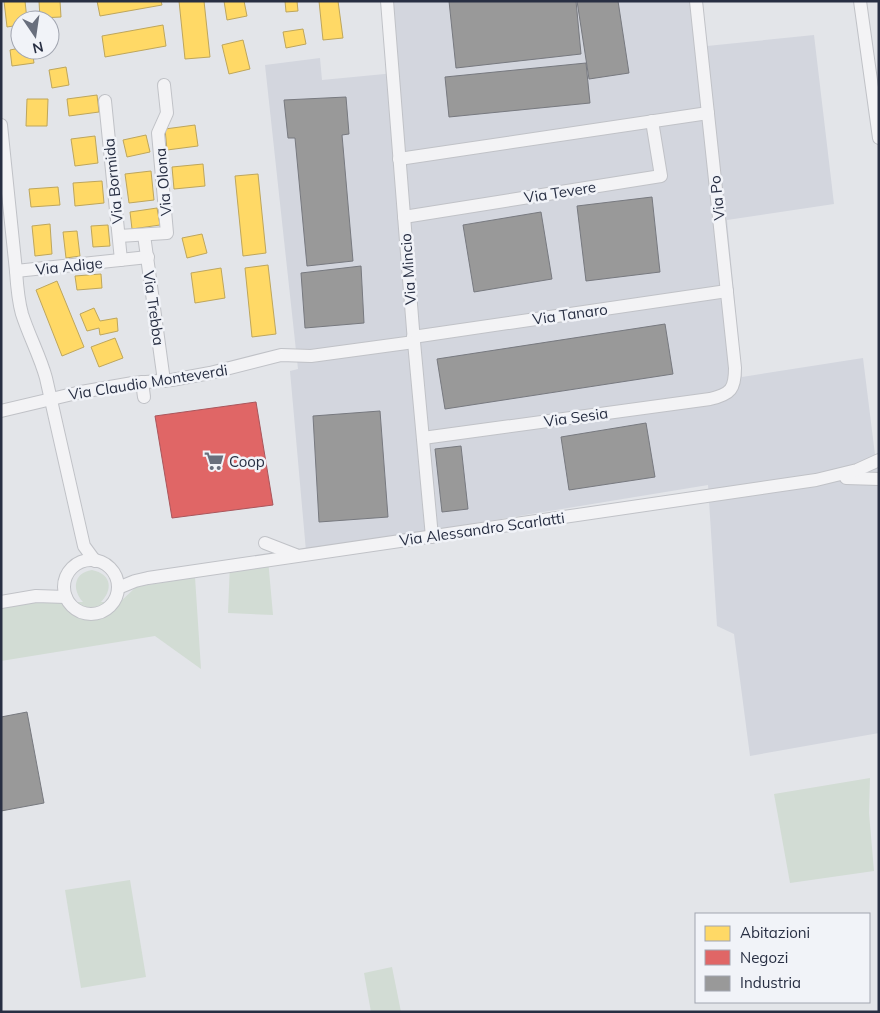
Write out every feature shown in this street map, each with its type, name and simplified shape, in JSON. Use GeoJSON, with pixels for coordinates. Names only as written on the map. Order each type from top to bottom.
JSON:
{"type":"FeatureCollection","features":[{"type":"Feature","properties":{"kind":"street","name":"Via Mincio"},"geometry":{"type":"LineString","coordinates":[[387,1],[413,340],[432,537]]}},
{"type":"Feature","properties":{"kind":"street","name":"Via Po"},"geometry":{"type":"LineString","coordinates":[[696,1],[735,368],[735,381],[728,393]]}},
{"type":"Feature","properties":{"kind":"street"},"geometry":{"type":"LineString","coordinates":[[860,1],[879,138]]}},
{"type":"Feature","properties":{"kind":"street","name":"Via Olona"},"geometry":{"type":"LineString","coordinates":[[118,236],[168,232],[158,133],[166,113],[164,85]]}},
{"type":"Feature","properties":{"kind":"street","name":"Via Bormida"},"geometry":{"type":"LineString","coordinates":[[105,101],[121,260]]}},
{"type":"Feature","properties":{"kind":"street"},"geometry":{"type":"LineString","coordinates":[[399,158],[708,113]]}},
{"type":"Feature","properties":{"kind":"street","name":"Via Tevere"},"geometry":{"type":"LineString","coordinates":[[404,217],[661,176],[652,122]]}},
{"type":"Feature","properties":{"kind":"street","name":"Via Adige"},"geometry":{"type":"LineString","coordinates":[[1,125],[3,162],[16,271],[148,258]]}},
{"type":"Feature","properties":{"kind":"street","name":"Via Trebba"},"geometry":{"type":"LineString","coordinates":[[144,235],[164,381]]}},
{"type":"Feature","properties":{"kind":"street"},"geometry":{"type":"LineString","coordinates":[[16,271],[22,315],[40,357],[77,495],[84,546],[78,564]]}},
{"type":"Feature","properties":{"kind":"street","name":"Via Tanaro"},"geometry":{"type":"LineString","coordinates":[[413,340],[727,291]]}},
{"type":"Feature","properties":{"kind":"street","name":"Via Claudio Monteverdi"},"geometry":{"type":"LineString","coordinates":[[1,410],[90,390],[142,382],[164,381],[225,370],[282,354],[311,356],[413,340]]}},
{"type":"Feature","properties":{"kind":"street"},"geometry":{"type":"LineString","coordinates":[[142,382],[144,397]]}},
{"type":"Feature","properties":{"kind":"street","name":"Via Sesia"},"geometry":{"type":"LineString","coordinates":[[422,438],[710,398],[728,393]]}},
{"type":"Feature","properties":{"kind":"street","name":"Via Alessandro Scarlatti"},"geometry":{"type":"LineString","coordinates":[[816,480],[857,470],[879,460]]}},
{"type":"Feature","properties":{"kind":"street","name":"Via Alessandro Scarlatti"},"geometry":{"type":"LineString","coordinates":[[118,588],[148,578],[816,480],[862,477],[879,478]]}},
{"type":"Feature","properties":{"kind":"street"},"geometry":{"type":"LineString","coordinates":[[265,543],[298,556]]}},
{"type":"Feature","properties":{"kind":"street"},"geometry":{"type":"LineString","coordinates":[[84,546],[95,561]]}},
{"type":"Feature","properties":{"kind":"street"},"geometry":{"type":"LineString","coordinates":[[86,561],[95,561],[103,563],[115,574],[118,588],[117,595],[105,610],[93,614],[80,612],[74,608],[66,597],[65,583],[67,576],[78,564],[86,561]]}},
{"type":"Feature","properties":{"kind":"street","name":"Via Alessandro Scarlatti"},"geometry":{"type":"LineString","coordinates":[[115,574],[148,578]]}},
{"type":"Feature","properties":{"kind":"street"},"geometry":{"type":"LineString","coordinates":[[1,602],[36,596],[65,583]]}},
{"type":"Feature","properties":{"kind":"street"},"geometry":{"type":"LineString","coordinates":[[36,596],[66,597]]}},
{"type":"Feature","properties":{"kind":"shaded area"},"geometry":{"type":"Polygon","coordinates":[[[389,1],[692,1],[697,47],[814,35],[834,204],[727,220],[742,377],[863,358],[879,487],[879,733],[750,756],[734,634],[717,626],[708,485],[306,551],[290,371],[298,369],[265,65],[320,58],[322,80],[395,73],[389,1]]]}},
{"type":"Feature","properties":{"kind":"shaded area"},"geometry":{"type":"Polygon","coordinates":[[[268,559],[273,615],[228,613],[230,563],[268,559]]]}},
{"type":"Feature","properties":{"kind":"shaded area"},"geometry":{"type":"Polygon","coordinates":[[[92,570],[104,575],[107,579],[109,588],[101,602],[120,602],[136,587],[195,577],[201,669],[155,636],[1,661],[1,602],[83,602],[77,592],[76,583],[81,575],[92,570]]]}},
{"type":"Feature","properties":{"kind":"shaded area"},"geometry":{"type":"Polygon","coordinates":[[[870,778],[869,813],[874,871],[790,883],[774,794],[870,778]]]}},
{"type":"Feature","properties":{"kind":"shaded area"},"geometry":{"type":"Polygon","coordinates":[[[130,880],[146,977],[81,988],[65,890],[130,880]]]}},
{"type":"Feature","properties":{"kind":"shaded area"},"geometry":{"type":"Polygon","coordinates":[[[392,967],[401,1012],[371,1012],[364,973],[392,967]]]}},
{"type":"Feature","properties":{"kind":"building: Abitazioni"},"geometry":{"type":"Polygon","coordinates":[[[4,1],[25,1],[26,10],[10,10],[10,27],[7,27],[4,1]]]}},
{"type":"Feature","properties":{"kind":"building: Abitazioni"},"geometry":{"type":"Polygon","coordinates":[[[39,1],[60,1],[61,17],[60,10],[40,10],[39,1]]]}},
{"type":"Feature","properties":{"kind":"building: Abitazioni"},"geometry":{"type":"Polygon","coordinates":[[[97,1],[161,1],[162,5],[100,16],[97,1]]]}},
{"type":"Feature","properties":{"kind":"building: Abitazioni"},"geometry":{"type":"Polygon","coordinates":[[[179,1],[204,1],[210,57],[185,59],[179,1]]]}},
{"type":"Feature","properties":{"kind":"building: Abitazioni"},"geometry":{"type":"Polygon","coordinates":[[[224,1],[244,1],[247,16],[227,20],[224,1]]]}},
{"type":"Feature","properties":{"kind":"building: Abitazioni"},"geometry":{"type":"Polygon","coordinates":[[[285,1],[297,1],[298,11],[286,12],[285,1]]]}},
{"type":"Feature","properties":{"kind":"building: Abitazioni"},"geometry":{"type":"Polygon","coordinates":[[[319,1],[338,1],[343,38],[323,40],[319,1]]]}},
{"type":"Feature","properties":{"kind":"building: Abitazioni"},"geometry":{"type":"Polygon","coordinates":[[[163,25],[166,46],[105,57],[102,36],[163,25]]]}},
{"type":"Feature","properties":{"kind":"building: Abitazioni"},"geometry":{"type":"Polygon","coordinates":[[[303,29],[306,44],[286,48],[283,32],[303,29]]]}},
{"type":"Feature","properties":{"kind":"building: Abitazioni"},"geometry":{"type":"Polygon","coordinates":[[[243,40],[250,69],[229,74],[222,45],[243,40]]]}},
{"type":"Feature","properties":{"kind":"building: Abitazioni"},"geometry":{"type":"Polygon","coordinates":[[[11,60],[34,60],[34,63],[12,66],[11,60]]]}},
{"type":"Feature","properties":{"kind":"building: Abitazioni"},"geometry":{"type":"Polygon","coordinates":[[[66,67],[69,85],[52,88],[49,70],[66,67]]]}},
{"type":"Feature","properties":{"kind":"building: Abitazioni"},"geometry":{"type":"Polygon","coordinates":[[[97,95],[99,112],[69,116],[67,99],[97,95]]]}},
{"type":"Feature","properties":{"kind":"building: Abitazioni"},"geometry":{"type":"Polygon","coordinates":[[[27,99],[48,99],[47,126],[26,126],[27,99]]]}},
{"type":"Feature","properties":{"kind":"building: Abitazioni"},"geometry":{"type":"Polygon","coordinates":[[[195,125],[198,146],[167,150],[165,129],[195,125]]]}},
{"type":"Feature","properties":{"kind":"building: Abitazioni"},"geometry":{"type":"Polygon","coordinates":[[[146,135],[150,152],[127,157],[123,140],[146,135]]]}},
{"type":"Feature","properties":{"kind":"building: Abitazioni"},"geometry":{"type":"Polygon","coordinates":[[[95,136],[98,163],[75,166],[71,139],[95,136]]]}},
{"type":"Feature","properties":{"kind":"building: Abitazioni"},"geometry":{"type":"Polygon","coordinates":[[[203,164],[205,186],[174,189],[172,167],[203,164]]]}},
{"type":"Feature","properties":{"kind":"building: Abitazioni"},"geometry":{"type":"Polygon","coordinates":[[[151,171],[154,200],[129,203],[125,174],[151,171]]]}},
{"type":"Feature","properties":{"kind":"building: Abitazioni"},"geometry":{"type":"Polygon","coordinates":[[[258,174],[266,253],[243,256],[235,176],[258,174]]]}},
{"type":"Feature","properties":{"kind":"building: Abitazioni"},"geometry":{"type":"Polygon","coordinates":[[[102,181],[104,203],[75,206],[73,183],[102,181]]]}},
{"type":"Feature","properties":{"kind":"building: Abitazioni"},"geometry":{"type":"Polygon","coordinates":[[[58,187],[60,205],[31,207],[29,189],[58,187]]]}},
{"type":"Feature","properties":{"kind":"building: Abitazioni"},"geometry":{"type":"Polygon","coordinates":[[[157,208],[160,225],[132,229],[130,212],[157,208]]]}},
{"type":"Feature","properties":{"kind":"building: Abitazioni"},"geometry":{"type":"Polygon","coordinates":[[[50,224],[52,254],[35,256],[32,226],[50,224]]]}},
{"type":"Feature","properties":{"kind":"building: Abitazioni"},"geometry":{"type":"Polygon","coordinates":[[[108,225],[110,246],[93,247],[91,226],[108,225]]]}},
{"type":"Feature","properties":{"kind":"building: Abitazioni"},"geometry":{"type":"Polygon","coordinates":[[[77,231],[80,256],[66,258],[63,232],[77,231]]]}},
{"type":"Feature","properties":{"kind":"building: Abitazioni"},"geometry":{"type":"Polygon","coordinates":[[[202,234],[207,253],[187,258],[182,238],[202,234]]]}},
{"type":"Feature","properties":{"kind":"building: Abitazioni"},"geometry":{"type":"Polygon","coordinates":[[[268,265],[276,334],[252,337],[245,268],[268,265]]]}},
{"type":"Feature","properties":{"kind":"building: Abitazioni"},"geometry":{"type":"Polygon","coordinates":[[[221,268],[225,298],[195,303],[191,273],[221,268]]]}},
{"type":"Feature","properties":{"kind":"building: Abitazioni"},"geometry":{"type":"Polygon","coordinates":[[[101,274],[102,288],[77,290],[75,276],[101,274]]]}},
{"type":"Feature","properties":{"kind":"building: Abitazioni"},"geometry":{"type":"Polygon","coordinates":[[[57,281],[84,347],[62,356],[36,290],[57,281]]]}},
{"type":"Feature","properties":{"kind":"building: Abitazioni"},"geometry":{"type":"Polygon","coordinates":[[[94,308],[100,321],[117,318],[118,331],[100,335],[99,328],[87,331],[80,314],[94,308]]]}},
{"type":"Feature","properties":{"kind":"building: Abitazioni"},"geometry":{"type":"Polygon","coordinates":[[[115,338],[123,358],[99,367],[91,347],[115,338]]]}},
{"type":"Feature","properties":{"kind":"building: Negozi","name":"Coop"},"geometry":{"type":"Polygon","coordinates":[[[256,402],[273,505],[172,518],[155,416],[256,402]]]}},
{"type":"Feature","properties":{"kind":"building: Industria"},"geometry":{"type":"Polygon","coordinates":[[[449,1],[576,1],[581,54],[456,68],[449,1]]]}},
{"type":"Feature","properties":{"kind":"building: Industria"},"geometry":{"type":"Polygon","coordinates":[[[577,1],[618,1],[629,73],[589,79],[577,1]]]}},
{"type":"Feature","properties":{"kind":"building: Industria"},"geometry":{"type":"Polygon","coordinates":[[[586,63],[590,103],[449,117],[445,77],[586,63]]]}},
{"type":"Feature","properties":{"kind":"building: Industria"},"geometry":{"type":"Polygon","coordinates":[[[346,97],[349,134],[342,135],[353,261],[307,266],[295,138],[288,138],[284,100],[346,97]]]}},
{"type":"Feature","properties":{"kind":"building: Industria"},"geometry":{"type":"Polygon","coordinates":[[[652,197],[660,272],[586,281],[577,206],[652,197]]]}},
{"type":"Feature","properties":{"kind":"building: Industria"},"geometry":{"type":"Polygon","coordinates":[[[541,212],[552,279],[474,292],[463,225],[541,212]]]}},
{"type":"Feature","properties":{"kind":"building: Industria"},"geometry":{"type":"Polygon","coordinates":[[[361,266],[364,323],[305,328],[301,273],[361,266]]]}},
{"type":"Feature","properties":{"kind":"building: Industria"},"geometry":{"type":"Polygon","coordinates":[[[665,324],[673,374],[445,409],[437,359],[665,324]]]}},
{"type":"Feature","properties":{"kind":"building: Industria"},"geometry":{"type":"Polygon","coordinates":[[[380,411],[388,517],[319,522],[313,416],[380,411]]]}},
{"type":"Feature","properties":{"kind":"building: Industria"},"geometry":{"type":"Polygon","coordinates":[[[646,423],[655,477],[569,490],[561,437],[646,423]]]}},
{"type":"Feature","properties":{"kind":"building: Industria"},"geometry":{"type":"Polygon","coordinates":[[[461,446],[468,509],[442,512],[435,449],[461,446]]]}},
{"type":"Feature","properties":{"kind":"building: Industria"},"geometry":{"type":"Polygon","coordinates":[[[27,712],[44,803],[1,811],[1,717],[27,712]]]}},
{"type":"Feature","properties":{"kind":"place","name":"Coop"},"geometry":{"type":"Point","coordinates":[214,461]}}]}
